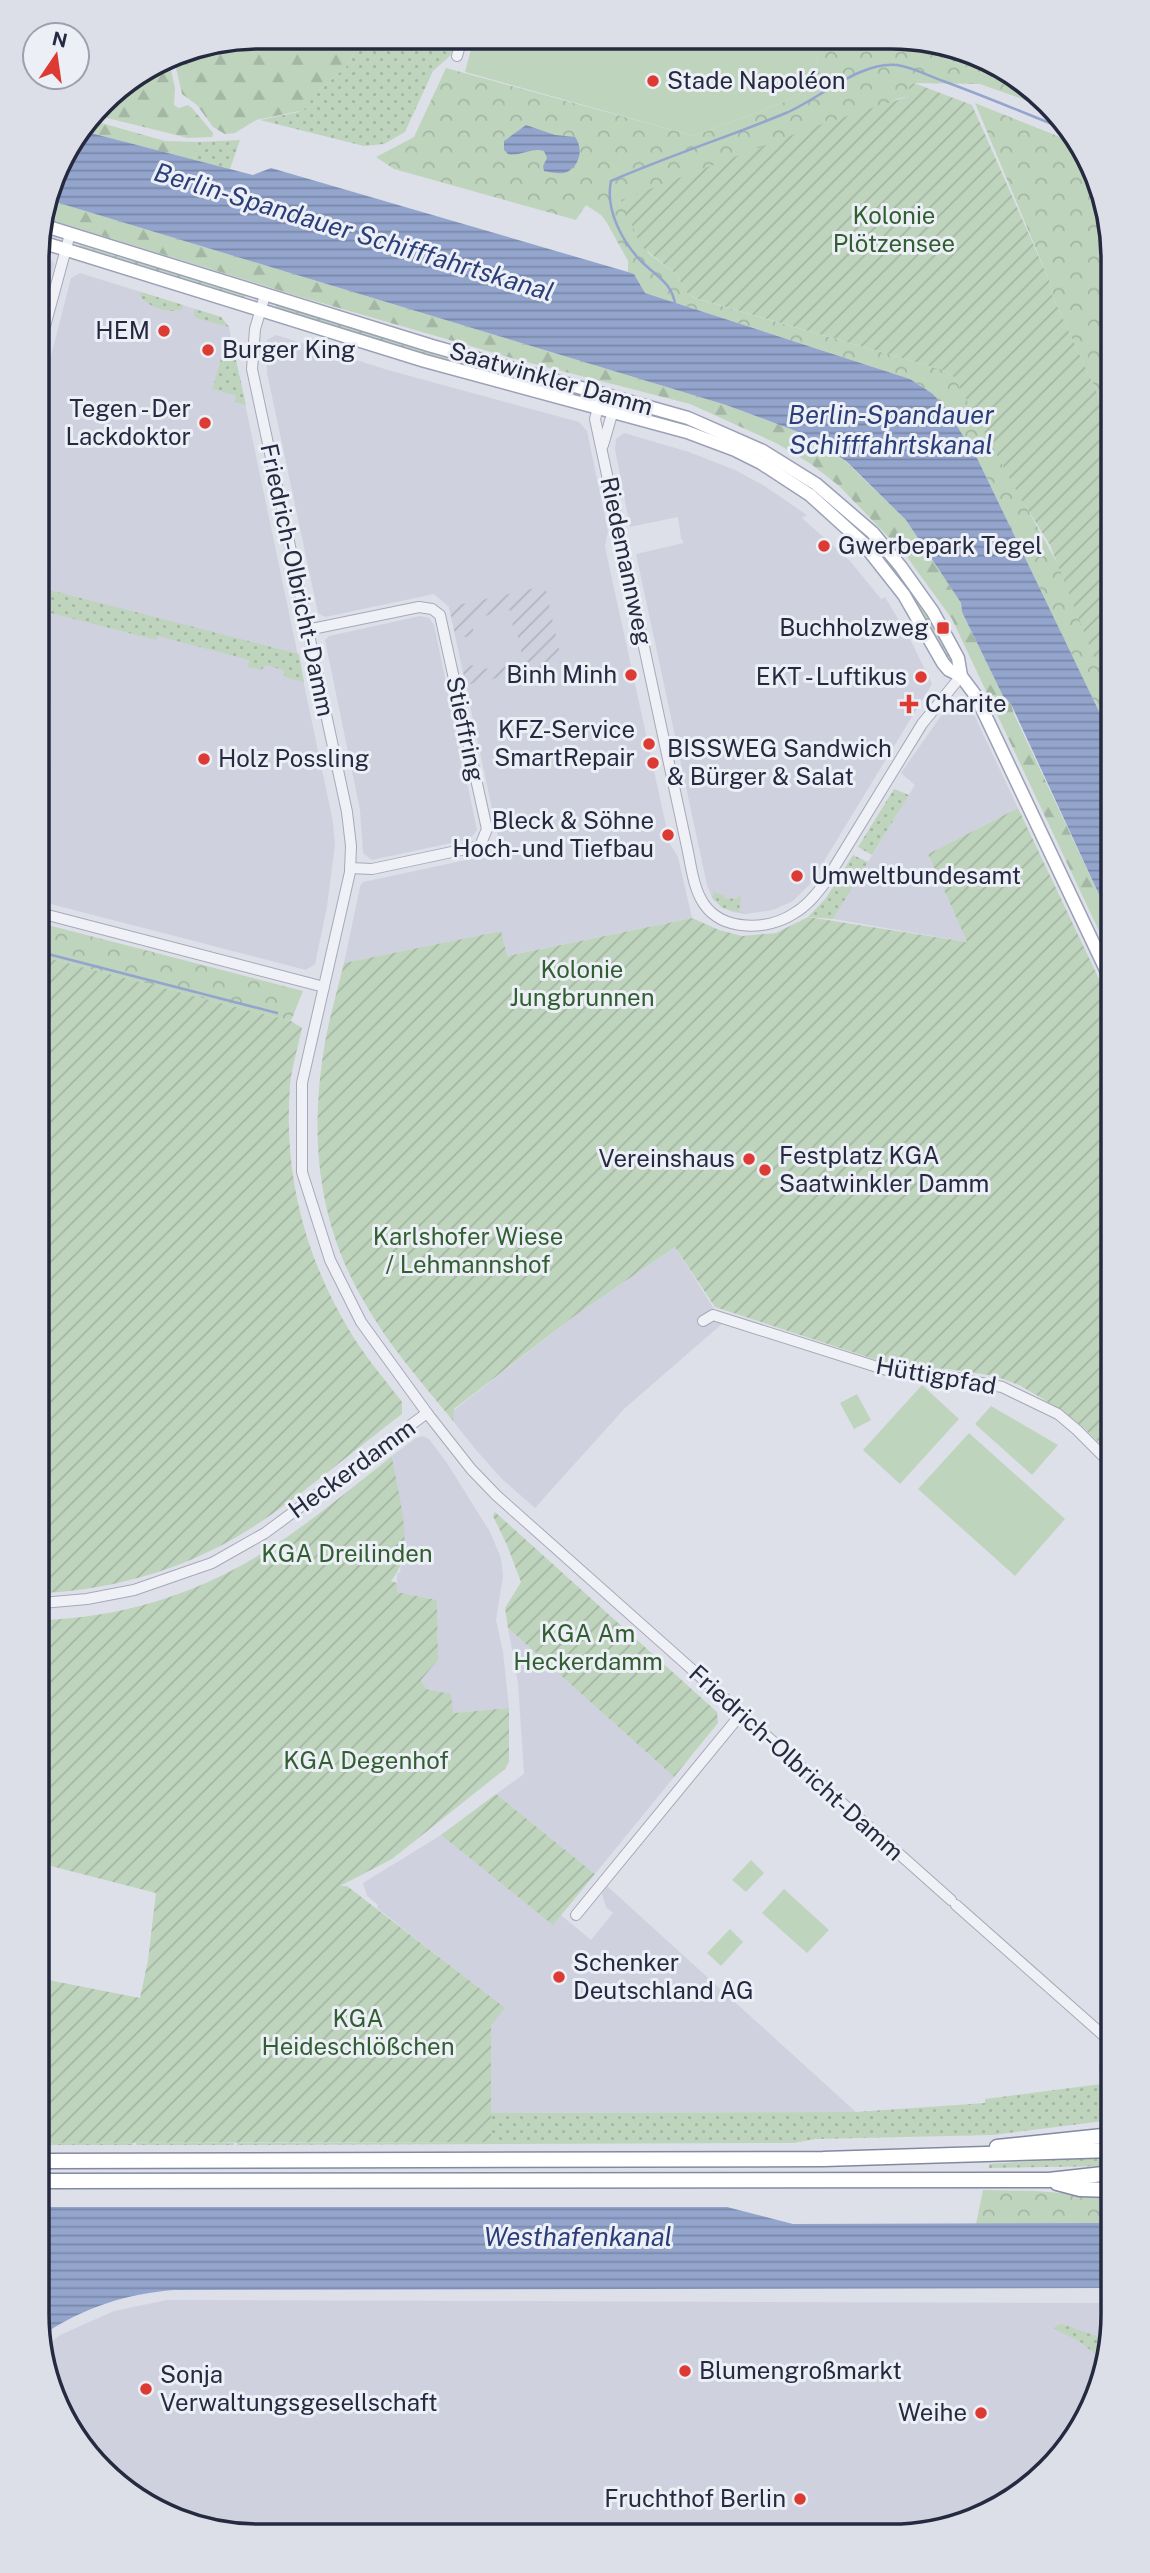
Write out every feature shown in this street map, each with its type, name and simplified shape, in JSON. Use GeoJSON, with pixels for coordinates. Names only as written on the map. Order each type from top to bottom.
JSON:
{"type":"FeatureCollection","features":[{"type":"Feature","properties":{"kind":"highway"},"geometry":{"type":"LineString","coordinates":[[966,2156],[985,2148],[1101,2136]]}},
{"type":"Feature","properties":{"kind":"highway"},"geometry":{"type":"LineString","coordinates":[[49,2161],[823,2159],[1101,2150]]}},
{"type":"Feature","properties":{"kind":"highway"},"geometry":{"type":"LineString","coordinates":[[49,2181],[1049,2180],[1101,2174]]}},
{"type":"Feature","properties":{"kind":"highway"},"geometry":{"type":"LineString","coordinates":[[1049,2180],[1080,2189],[1101,2190]]}},
{"type":"Feature","properties":{"kind":"main road","name":"Saatwinkler Damm"},"geometry":{"type":"LineString","coordinates":[[52,228],[265,295],[688,418],[763,451],[817,484],[873,533],[907,574],[943,628],[958,658],[961,676]]}},
{"type":"Feature","properties":{"kind":"main road","name":"Saatwinkler Damm"},"geometry":{"type":"LineString","coordinates":[[49,245],[425,361],[719,443],[761,464],[810,495],[863,543],[904,595],[943,663],[949,670],[961,676],[976,696],[1101,959]]}},
{"type":"Feature","properties":{"kind":"street"},"geometry":{"type":"LineString","coordinates":[[457,56],[459,49]]}},
{"type":"Feature","properties":{"kind":"street"},"geometry":{"type":"LineString","coordinates":[[49,310],[70,234]]}},
{"type":"Feature","properties":{"kind":"street","name":"Friedrich-Olbricht-Damm"},"geometry":{"type":"LineString","coordinates":[[265,295],[252,349],[252,369],[347,812],[350,868],[302,1083],[302,1172],[330,1260],[351,1305],[373,1340],[427,1413],[471,1469],[496,1495],[1101,2033]]}},
{"type":"Feature","properties":{"kind":"street","name":"Riedemannweg"},"geometry":{"type":"LineString","coordinates":[[602,393],[595,419],[694,881],[704,904],[715,915],[732,923],[753,926],[768,924],[792,915],[809,903],[824,884],[922,724],[961,676]]}},
{"type":"Feature","properties":{"kind":"street","name":"Riedemannweg"},"geometry":{"type":"LineString","coordinates":[[602,449],[617,397]]}},
{"type":"Feature","properties":{"kind":"street","name":"Stieffring"},"geometry":{"type":"LineString","coordinates":[[307,630],[419,607],[432,609],[440,615],[487,829],[480,846],[372,869],[350,868]]}},
{"type":"Feature","properties":{"kind":"street"},"geometry":{"type":"LineString","coordinates":[[49,916],[324,987]]}},
{"type":"Feature","properties":{"kind":"street","name":"Hüttigpfad"},"geometry":{"type":"LineString","coordinates":[[703,1321],[713,1315],[893,1372],[945,1376],[1002,1387],[1058,1414],[1101,1454]]}},
{"type":"Feature","properties":{"kind":"street","name":"Heckerdamm"},"geometry":{"type":"LineString","coordinates":[[49,1603],[87,1600],[134,1590],[223,1557],[265,1533],[427,1413]]}},
{"type":"Feature","properties":{"kind":"street"},"geometry":{"type":"LineString","coordinates":[[576,1915],[741,1714]]}},
{"type":"Feature","properties":{"kind":"shaded area"},"geometry":{"type":"Polygon","coordinates":[[[49,256],[54,264],[49,288],[49,256]]]}},
{"type":"Feature","properties":{"kind":"shaded area"},"geometry":{"type":"Polygon","coordinates":[[[80,273],[221,317],[229,327],[333,822],[335,845],[327,907],[315,964],[306,970],[49,904],[49,363],[71,278],[80,273]]]}},
{"type":"Feature","properties":{"kind":"shaded area"},"geometry":{"type":"Polygon","coordinates":[[[276,335],[388,370],[579,422],[587,431],[608,531],[605,547],[670,844],[678,857],[692,918],[506,956],[501,931],[344,963],[363,882],[485,856],[498,837],[449,607],[434,594],[325,617],[318,613],[267,373],[267,340],[276,335]]]}},
{"type":"Feature","properties":{"kind":"shaded area"},"geometry":{"type":"Polygon","coordinates":[[[624,433],[689,452],[735,470],[763,485],[807,515],[802,518],[850,561],[881,599],[885,597],[909,637],[932,684],[810,884],[793,901],[773,910],[746,914],[732,912],[713,900],[707,885],[636,554],[684,543],[678,517],[630,527],[615,449],[616,439],[624,433]]]}},
{"type":"Feature","properties":{"kind":"shaded area"},"geometry":{"type":"Polygon","coordinates":[[[545,586],[562,663],[466,685],[462,667],[474,665],[476,671],[523,660],[516,627],[513,627],[510,610],[471,619],[474,635],[456,639],[449,607],[545,586]]]}},
{"type":"Feature","properties":{"kind":"shaded area"},"geometry":{"type":"Polygon","coordinates":[[[420,616],[429,618],[434,625],[477,830],[470,839],[372,860],[363,853],[360,810],[325,640],[329,636],[420,616]]]}},
{"type":"Feature","properties":{"kind":"shaded area"},"geometry":{"type":"Polygon","coordinates":[[[952,700],[967,700],[1018,808],[928,854],[967,942],[833,919],[915,785],[901,773],[952,700]]]}},
{"type":"Feature","properties":{"kind":"shaded area"},"geometry":{"type":"Polygon","coordinates":[[[675,1247],[723,1323],[624,1409],[535,1508],[502,1479],[476,1450],[453,1421],[453,1411],[573,1317],[675,1247]]]}},
{"type":"Feature","properties":{"kind":"shaded area"},"geometry":{"type":"Polygon","coordinates":[[[423,1436],[429,1439],[447,1463],[490,1532],[501,1558],[503,1576],[496,1620],[503,1652],[509,1708],[453,1713],[425,1689],[421,1679],[438,1660],[437,1600],[397,1592],[397,1574],[400,1572],[404,1536],[392,1456],[416,1438],[423,1436]]]}},
{"type":"Feature","properties":{"kind":"shaded area"},"geometry":{"type":"Polygon","coordinates":[[[508,1628],[674,1777],[595,1874],[496,1794],[524,1774],[518,1683],[508,1628]]]}},
{"type":"Feature","properties":{"kind":"shaded area"},"geometry":{"type":"Polygon","coordinates":[[[441,1835],[553,1924],[561,1915],[591,1940],[613,1913],[606,1907],[602,1894],[607,1886],[856,2112],[491,2113],[491,2026],[504,2008],[377,1908],[378,1905],[367,1896],[363,1883],[441,1835]]]}},
{"type":"Feature","properties":{"kind":"shaded area"},"geometry":{"type":"Polygon","coordinates":[[[167,2300],[1101,2303],[1101,2327],[1097,2355],[1085,2394],[1073,2419],[1049,2452],[1019,2481],[996,2496],[945,2517],[891,2524],[246,2524],[192,2513],[154,2496],[131,2481],[111,2462],[92,2442],[77,2419],[56,2368],[51,2342],[60,2335],[114,2311],[167,2300]]]}},
{"type":"Feature","properties":{"kind":"green space"},"geometry":{"type":"Polygon","coordinates":[[[259,49],[358,49],[346,67],[319,90],[304,110],[256,120],[235,133],[225,134],[213,127],[197,105],[182,94],[176,67],[218,53],[259,49]]]}},
{"type":"Feature","properties":{"kind":"green space"},"geometry":{"type":"Polygon","coordinates":[[[453,49],[451,55],[433,71],[405,132],[384,144],[364,146],[260,120],[298,112],[346,67],[355,51],[453,49]]]}},
{"type":"Feature","properties":{"kind":"green space","name":"Stade Napoléon"},"geometry":{"type":"Polygon","coordinates":[[[471,49],[820,49],[807,90],[787,101],[694,136],[465,72],[471,49]]]}},
{"type":"Feature","properties":{"kind":"green space"},"geometry":{"type":"Polygon","coordinates":[[[820,49],[891,49],[931,53],[1003,81],[1029,101],[980,84],[914,83],[911,96],[897,99],[647,252],[676,274],[687,293],[694,298],[943,370],[954,377],[1060,568],[1101,675],[1101,716],[978,460],[947,410],[933,394],[910,379],[645,293],[634,274],[628,272],[628,261],[607,223],[601,215],[586,205],[576,220],[394,169],[376,157],[414,137],[446,68],[694,136],[787,101],[807,90],[820,49]]]}},
{"type":"Feature","properties":{"kind":"green space"},"geometry":{"type":"Polygon","coordinates":[[[931,53],[971,65],[1003,81],[931,53]]]}},
{"type":"Feature","properties":{"kind":"green space"},"geometry":{"type":"Polygon","coordinates":[[[171,69],[175,88],[174,105],[179,108],[188,105],[213,133],[212,137],[188,138],[105,117],[131,92],[171,69]]]}},
{"type":"Feature","properties":{"kind":"green space","name":"Kolonie Plötzensee"},"geometry":{"type":"Polygon","coordinates":[[[914,83],[972,105],[1049,280],[1052,295],[1101,401],[1101,676],[1050,545],[1021,499],[954,377],[943,370],[695,298],[687,293],[676,274],[641,246],[621,200],[819,125],[910,96],[909,87],[914,83]]]}},
{"type":"Feature","properties":{"kind":"green space"},"geometry":{"type":"Polygon","coordinates":[[[975,103],[1063,138],[1085,179],[1094,205],[1101,259],[1101,401],[1052,295],[1049,280],[975,103]]]}},
{"type":"Feature","properties":{"kind":"green space"},"geometry":{"type":"Polygon","coordinates":[[[100,122],[165,141],[198,142],[194,160],[91,133],[100,122]]]}},
{"type":"Feature","properties":{"kind":"green space"},"geometry":{"type":"Polygon","coordinates":[[[240,140],[230,169],[194,160],[198,142],[240,140]]]}},
{"type":"Feature","properties":{"kind":"green space"},"geometry":{"type":"Polygon","coordinates":[[[57,202],[726,405],[796,431],[845,461],[906,520],[961,603],[962,612],[1003,696],[1011,704],[1101,899],[1101,935],[952,619],[904,553],[838,485],[811,464],[776,443],[690,404],[515,359],[53,221],[57,202]]]}},
{"type":"Feature","properties":{"kind":"green space"},"geometry":{"type":"Polygon","coordinates":[[[80,245],[246,294],[244,301],[78,249],[80,245]]]}},
{"type":"Feature","properties":{"kind":"green space"},"geometry":{"type":"Polygon","coordinates":[[[141,292],[183,305],[182,309],[171,311],[158,308],[147,303],[140,295],[141,292]]]}},
{"type":"Feature","properties":{"kind":"green space"},"geometry":{"type":"Polygon","coordinates":[[[277,304],[593,394],[591,401],[434,359],[274,311],[277,304]]]}},
{"type":"Feature","properties":{"kind":"green space"},"geometry":{"type":"Polygon","coordinates":[[[195,309],[221,317],[229,327],[196,318],[195,309]]]}},
{"type":"Feature","properties":{"kind":"green space"},"geometry":{"type":"Polygon","coordinates":[[[232,342],[246,405],[235,402],[236,396],[214,389],[211,394],[223,352],[232,342]]]}},
{"type":"Feature","properties":{"kind":"green space"},"geometry":{"type":"Polygon","coordinates":[[[850,518],[881,551],[908,586],[954,662],[951,663],[946,656],[902,583],[877,550],[848,520],[850,518]]]}},
{"type":"Feature","properties":{"kind":"green space"},"geometry":{"type":"Polygon","coordinates":[[[49,590],[299,654],[304,682],[285,677],[283,670],[266,665],[261,670],[248,667],[249,660],[158,636],[156,640],[51,613],[49,590]]]}},
{"type":"Feature","properties":{"kind":"green space"},"geometry":{"type":"Polygon","coordinates":[[[983,694],[1101,946],[982,695],[983,694]]]}},
{"type":"Feature","properties":{"kind":"green space"},"geometry":{"type":"Polygon","coordinates":[[[894,789],[909,795],[872,855],[858,847],[894,789]]]}},
{"type":"Feature","properties":{"kind":"green space"},"geometry":{"type":"Polygon","coordinates":[[[1018,808],[1101,983],[1101,1445],[1083,1427],[1043,1399],[1019,1385],[995,1376],[948,1369],[895,1366],[715,1307],[675,1247],[573,1317],[454,1409],[453,1421],[375,1321],[338,1248],[329,1218],[317,1126],[326,1037],[344,963],[501,931],[507,956],[692,918],[719,930],[742,936],[776,933],[808,917],[967,942],[928,854],[1018,808]]]}},
{"type":"Feature","properties":{"kind":"green space"},"geometry":{"type":"Polygon","coordinates":[[[853,855],[868,862],[833,919],[808,917],[826,898],[853,855]]]}},
{"type":"Feature","properties":{"kind":"green space"},"geometry":{"type":"Polygon","coordinates":[[[714,892],[724,895],[724,898],[741,897],[739,911],[746,914],[722,908],[712,897],[714,892]]]}},
{"type":"Feature","properties":{"kind":"green space"},"geometry":{"type":"Polygon","coordinates":[[[49,925],[303,991],[291,1021],[49,958],[49,925]]]}},
{"type":"Feature","properties":{"kind":"green space"},"geometry":{"type":"Polygon","coordinates":[[[49,958],[291,1021],[302,1028],[290,1085],[289,1119],[290,1152],[301,1217],[323,1279],[337,1309],[359,1346],[402,1402],[402,1414],[291,1500],[229,1541],[179,1565],[152,1574],[70,1591],[49,1592],[49,958]]]}},
{"type":"Feature","properties":{"kind":"green space"},"geometry":{"type":"Polygon","coordinates":[[[922,1385],[959,1419],[900,1484],[863,1450],[922,1385]]]}},
{"type":"Feature","properties":{"kind":"green space"},"geometry":{"type":"Polygon","coordinates":[[[857,1394],[871,1420],[854,1429],[840,1403],[857,1394]]]}},
{"type":"Feature","properties":{"kind":"green space"},"geometry":{"type":"Polygon","coordinates":[[[991,1406],[1058,1445],[1032,1475],[975,1424],[991,1406]]]}},
{"type":"Feature","properties":{"kind":"green space"},"geometry":{"type":"Polygon","coordinates":[[[969,1433],[1065,1519],[1015,1576],[918,1489],[969,1433]]]}},
{"type":"Feature","properties":{"kind":"green space"},"geometry":{"type":"Polygon","coordinates":[[[392,1456],[405,1538],[399,1569],[391,1581],[397,1583],[397,1592],[437,1600],[438,1660],[421,1680],[426,1689],[451,1694],[453,1713],[509,1708],[509,1762],[505,1769],[392,1859],[340,1886],[347,1886],[505,2008],[491,2026],[491,2142],[49,2143],[49,1980],[140,1998],[148,1960],[156,1893],[49,1866],[49,1620],[129,1609],[185,1591],[239,1567],[329,1506],[392,1456]]]}},
{"type":"Feature","properties":{"kind":"green space","name":"KGA Am Heckerdamm"},"geometry":{"type":"Polygon","coordinates":[[[495,1512],[717,1712],[718,1723],[674,1777],[508,1628],[505,1608],[521,1582],[493,1516],[495,1512]]]}},
{"type":"Feature","properties":{"kind":"green space"},"geometry":{"type":"Polygon","coordinates":[[[496,1794],[595,1874],[553,1925],[441,1835],[496,1794]]]}},
{"type":"Feature","properties":{"kind":"green space"},"geometry":{"type":"Polygon","coordinates":[[[751,1860],[764,1873],[746,1892],[732,1880],[751,1860]]]}},
{"type":"Feature","properties":{"kind":"green space"},"geometry":{"type":"Polygon","coordinates":[[[784,1889],[829,1930],[807,1953],[762,1913],[784,1889]]]}},
{"type":"Feature","properties":{"kind":"green space"},"geometry":{"type":"Polygon","coordinates":[[[730,1929],[743,1942],[721,1966],[707,1953],[730,1929]]]}},
{"type":"Feature","properties":{"kind":"green space"},"geometry":{"type":"Polygon","coordinates":[[[1101,2084],[1101,2121],[993,2135],[816,2139],[794,2143],[237,2145],[491,2142],[491,2113],[856,2112],[985,2103],[985,2099],[1101,2084]]]}},
{"type":"Feature","properties":{"kind":"green space"},"geometry":{"type":"Polygon","coordinates":[[[49,2143],[133,2143],[49,2145],[49,2143]]]}},
{"type":"Feature","properties":{"kind":"green space"},"geometry":{"type":"Polygon","coordinates":[[[234,2143],[234,2145],[136,2145],[234,2143]]]}},
{"type":"Feature","properties":{"kind":"green space"},"geometry":{"type":"Polygon","coordinates":[[[1101,2157],[1101,2166],[989,2168],[989,2164],[1101,2157]]]}},
{"type":"Feature","properties":{"kind":"green space"},"geometry":{"type":"Polygon","coordinates":[[[983,2190],[1101,2196],[1101,2223],[976,2224],[983,2190]]]}},
{"type":"Feature","properties":{"kind":"green space"},"geometry":{"type":"Polygon","coordinates":[[[1062,2324],[1099,2337],[1097,2355],[1079,2341],[1054,2329],[1062,2324]]]}},
{"type":"Feature","properties":{"kind":"water"},"geometry":{"type":"Polygon","coordinates":[[[526,125],[555,135],[575,137],[580,151],[572,169],[565,173],[544,171],[547,158],[544,151],[508,154],[504,150],[504,141],[526,125]]]}},
{"type":"Feature","properties":{"kind":"water","name":"Berlin-Spandauer Schifffahrtskanal"},"geometry":{"type":"Polygon","coordinates":[[[91,133],[253,175],[271,168],[634,274],[645,293],[910,379],[933,394],[947,410],[978,460],[1101,716],[1101,899],[1011,704],[1003,696],[962,612],[961,603],[906,520],[846,461],[796,431],[726,405],[57,202],[71,166],[91,133]]]}},
{"type":"Feature","properties":{"kind":"water","name":"Westhafenkanal"},"geometry":{"type":"Polygon","coordinates":[[[49,2207],[727,2207],[793,2224],[1101,2223],[1101,2288],[174,2290],[106,2303],[50,2330],[49,2207]]]}},
{"type":"Feature","properties":{"kind":"waterway"},"geometry":{"type":"LineString","coordinates":[[675,304],[667,285],[642,262],[622,235],[610,203],[611,181],[786,113],[854,75],[883,65],[903,66],[1051,123]]}},
{"type":"Feature","properties":{"kind":"waterway"},"geometry":{"type":"LineString","coordinates":[[49,954],[277,1013]]}},
{"type":"Feature","properties":{"kind":"place","name":"Stade Napoléon"},"geometry":{"type":"Point","coordinates":[653,81]}},
{"type":"Feature","properties":{"kind":"place","name":"HEM"},"geometry":{"type":"Point","coordinates":[164,331]}},
{"type":"Feature","properties":{"kind":"place","name":"Burger King"},"geometry":{"type":"Point","coordinates":[208,350]}},
{"type":"Feature","properties":{"kind":"place","name":"Tegen - Der Lackdoktor"},"geometry":{"type":"Point","coordinates":[205,423]}},
{"type":"Feature","properties":{"kind":"place","name":"Gwerbepark Tegel"},"geometry":{"type":"Point","coordinates":[824,546]}},
{"type":"Feature","properties":{"kind":"place","name":"Buchholzweg"},"geometry":{"type":"Point","coordinates":[943,628]}},
{"type":"Feature","properties":{"kind":"place","name":"Binh Minh"},"geometry":{"type":"Point","coordinates":[631,675]}},
{"type":"Feature","properties":{"kind":"place","name":"EKT - Luftikus"},"geometry":{"type":"Point","coordinates":[921,677]}},
{"type":"Feature","properties":{"kind":"place","name":"Charite"},"geometry":{"type":"Point","coordinates":[909,704]}},
{"type":"Feature","properties":{"kind":"place","name":"KFZ-Service SmartRepair"},"geometry":{"type":"Point","coordinates":[649,744]}},
{"type":"Feature","properties":{"kind":"place","name":"Holz Possling"},"geometry":{"type":"Point","coordinates":[204,759]}},
{"type":"Feature","properties":{"kind":"place","name":"BISSWEG Sandwich & Bürger & Salat"},"geometry":{"type":"Point","coordinates":[653,763]}},
{"type":"Feature","properties":{"kind":"place","name":"Bleck & Söhne Hoch- und Tiefbau"},"geometry":{"type":"Point","coordinates":[668,835]}},
{"type":"Feature","properties":{"kind":"place","name":"Umweltbundesamt"},"geometry":{"type":"Point","coordinates":[797,876]}},
{"type":"Feature","properties":{"kind":"place","name":"Vereinshaus"},"geometry":{"type":"Point","coordinates":[749,1159]}},
{"type":"Feature","properties":{"kind":"place","name":"Festplatz KGA Saatwinkler Damm"},"geometry":{"type":"Point","coordinates":[765,1170]}},
{"type":"Feature","properties":{"kind":"place","name":"Schenker Deutschland AG"},"geometry":{"type":"Point","coordinates":[559,1977]}},
{"type":"Feature","properties":{"kind":"place","name":"Blumengroßmarkt"},"geometry":{"type":"Point","coordinates":[685,2371]}},
{"type":"Feature","properties":{"kind":"place","name":"Sonja Verwaltungsgesellschaft"},"geometry":{"type":"Point","coordinates":[146,2389]}},
{"type":"Feature","properties":{"kind":"place","name":"Weihe"},"geometry":{"type":"Point","coordinates":[981,2413]}},
{"type":"Feature","properties":{"kind":"place","name":"Fruchthof Berlin"},"geometry":{"type":"Point","coordinates":[800,2499]}},
{"type":"Feature","properties":{"kind":"park label","name":"Kolonie Jungbrunnen"},"geometry":{"type":"Point","coordinates":[582,984]}},
{"type":"Feature","properties":{"kind":"park label","name":"Karlshofer Wiese / Lehmannshof"},"geometry":{"type":"Point","coordinates":[468,1251]}},
{"type":"Feature","properties":{"kind":"park label","name":"KGA Dreilinden"},"geometry":{"type":"Point","coordinates":[347,1554]}},
{"type":"Feature","properties":{"kind":"park label","name":"KGA Degenhof"},"geometry":{"type":"Point","coordinates":[366,1761]}},
{"type":"Feature","properties":{"kind":"park label","name":"KGA Heideschlößchen"},"geometry":{"type":"Point","coordinates":[358,2033]}}]}
